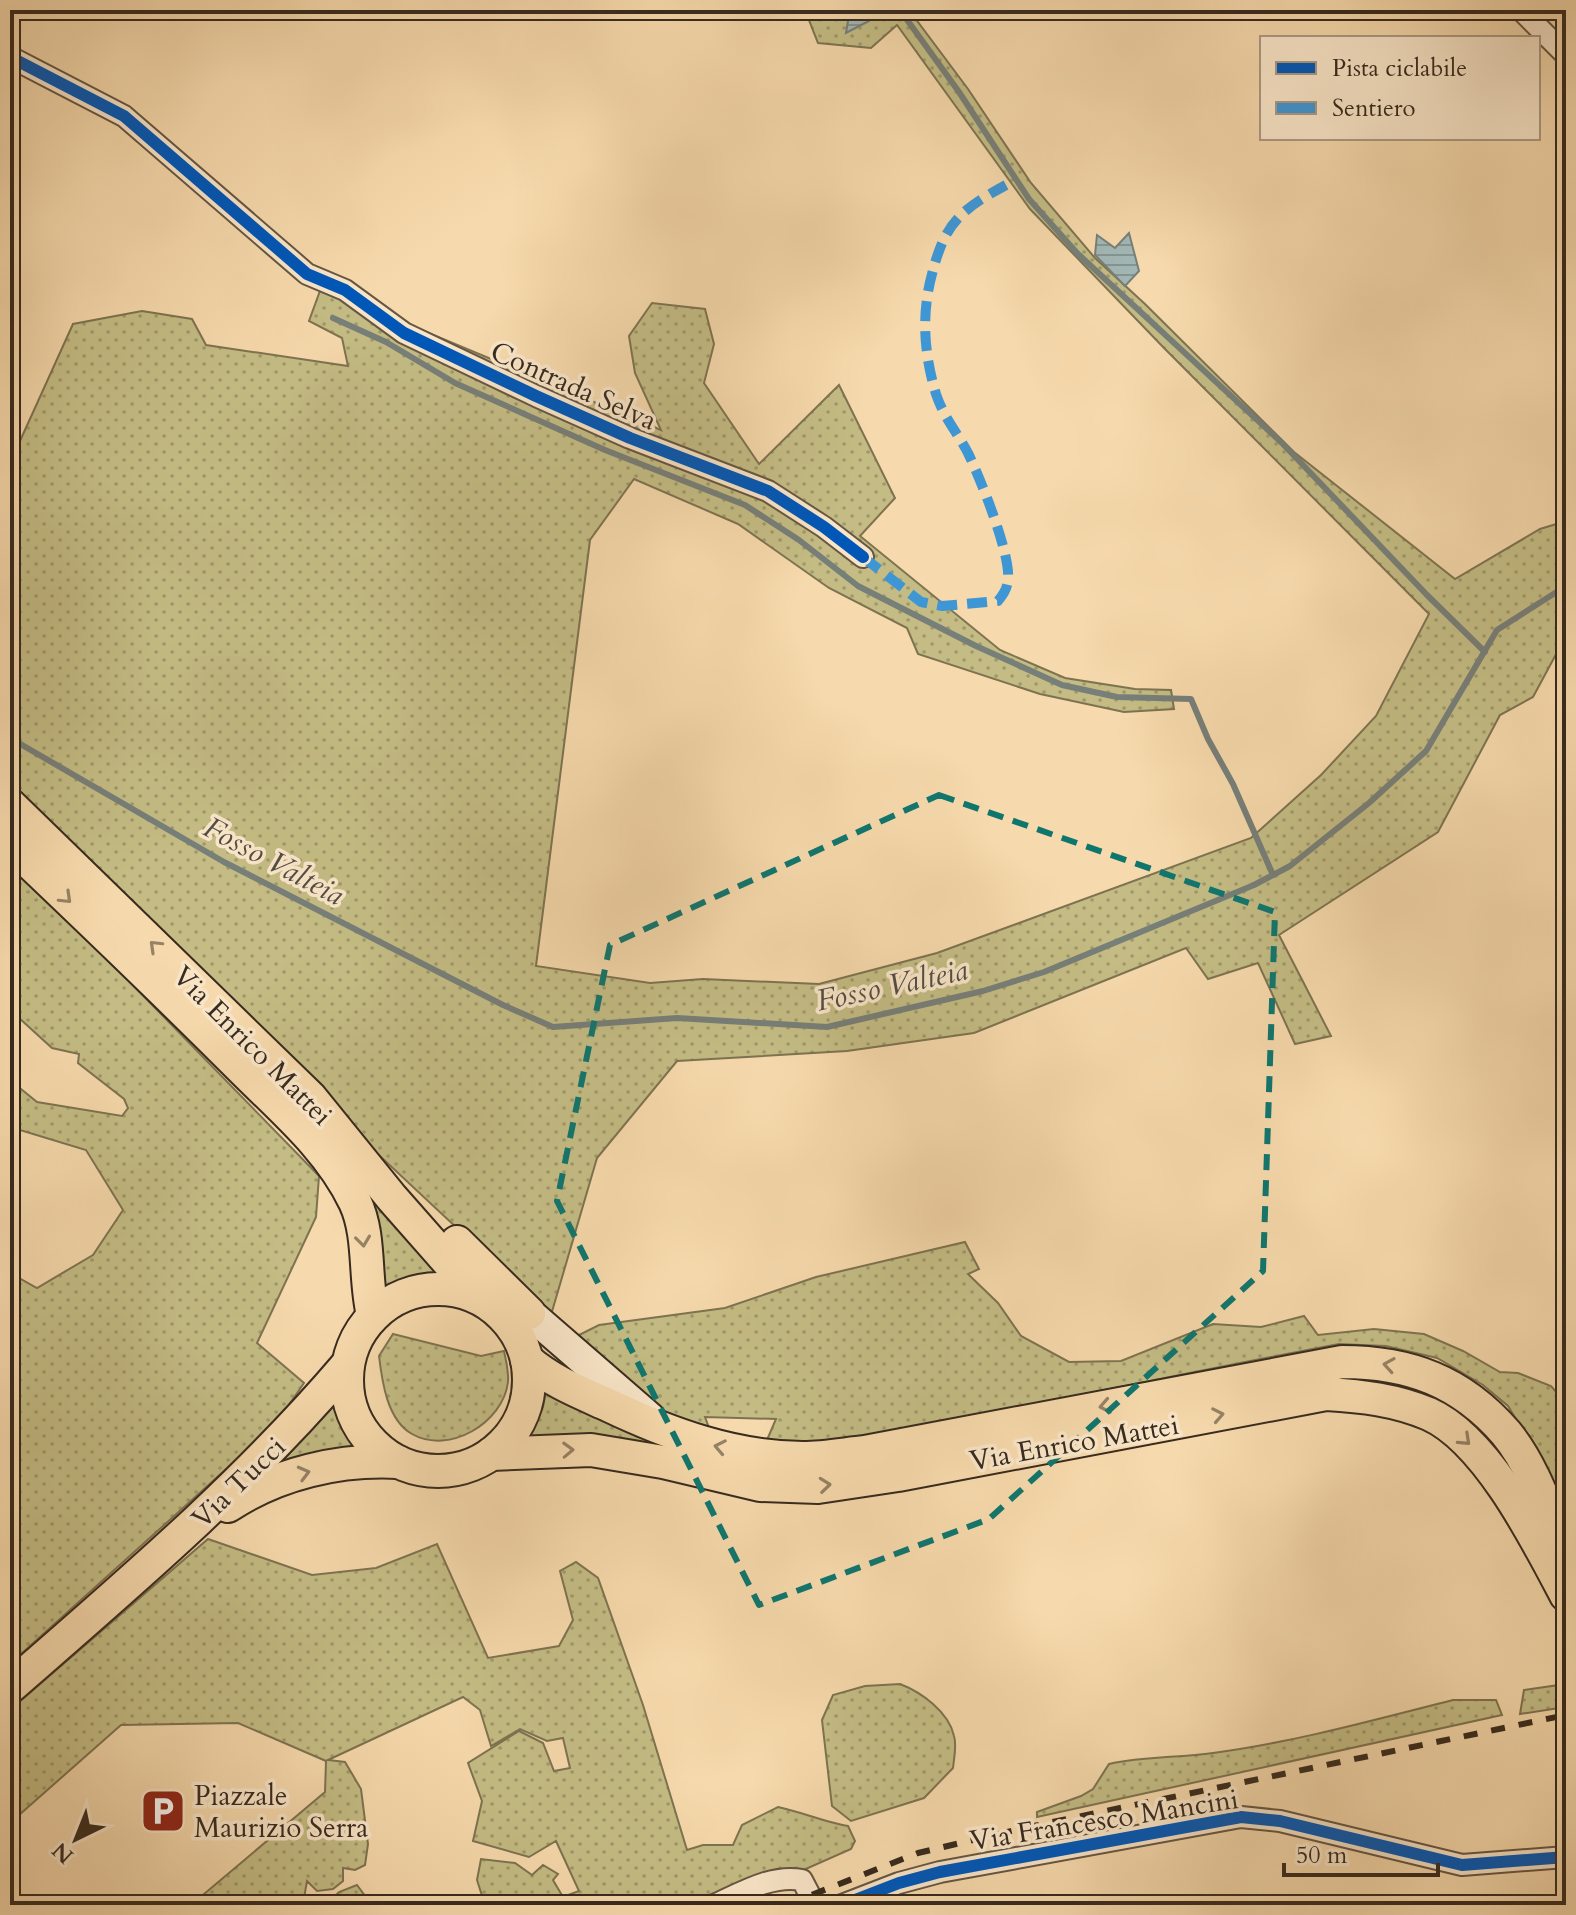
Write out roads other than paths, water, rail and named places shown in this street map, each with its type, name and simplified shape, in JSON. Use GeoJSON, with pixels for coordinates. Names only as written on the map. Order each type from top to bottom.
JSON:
{"type":"FeatureCollection","features":[{"type":"Feature","properties":{"kind":"main road","name":"Via Enrico Mattei"},"geometry":{"type":"LineString","coordinates":[[10,805],[311,1098],[392,1198],[481,1299]]}},
{"type":"Feature","properties":{"kind":"main road","name":"Via Enrico Mattei"},"geometry":{"type":"LineString","coordinates":[[10,844],[178,1005],[321,1149],[356,1204],[364,1238],[368,1298],[359,1340]]}},
{"type":"Feature","properties":{"kind":"main road"},"geometry":{"type":"LineString","coordinates":[[311,1098],[521,1335],[529,1378],[524,1411],[505,1441],[474,1464],[437,1471],[418,1469],[398,1462],[375,1446],[355,1419],[347,1392],[359,1340],[399,1297],[427,1289],[459,1291],[481,1299],[521,1335],[559,1341],[664,1429]]}},
{"type":"Feature","properties":{"kind":"main road","name":"Via Enrico Mattei"},"geometry":{"type":"LineString","coordinates":[[521,1335],[546,1377],[664,1429],[708,1445],[804,1458],[865,1452],[1342,1362],[1396,1365],[1421,1373],[1459,1392],[1507,1434],[1528,1468],[1566,1555]]}},
{"type":"Feature","properties":{"kind":"main road","name":"Via Tucci"},"geometry":{"type":"LineString","coordinates":[[185,1534],[296,1426],[359,1340]]}},
{"type":"Feature","properties":{"kind":"main road","name":"Via Enrico Mattei"},"geometry":{"type":"LineString","coordinates":[[491,1454],[591,1450],[663,1462],[760,1485],[818,1487],[898,1475],[1326,1394],[1382,1399],[1431,1415],[1447,1424],[1487,1462],[1547,1558],[1566,1595]]}},
{"type":"Feature","properties":{"kind":"main road","name":"Via Tucci"},"geometry":{"type":"LineString","coordinates":[[185,1534],[242,1496],[292,1475],[345,1462],[398,1462]]}},
{"type":"Feature","properties":{"kind":"main road"},"geometry":{"type":"LineString","coordinates":[[10,1687],[185,1534]]}},
{"type":"Feature","properties":{"kind":"street"},"geometry":{"type":"LineString","coordinates":[[1521,10],[1566,55]]}},
{"type":"Feature","properties":{"kind":"street","name":"Contrada Selva"},"geometry":{"type":"LineString","coordinates":[[10,57],[124,116],[307,274],[345,290],[404,333],[630,438],[768,491],[863,557]]}},
{"type":"Feature","properties":{"kind":"street","name":"Via Francesco Mancini"},"geometry":{"type":"LineString","coordinates":[[842,1905],[899,1883],[940,1872],[1241,1817],[1280,1821],[1462,1865],[1566,1857]]}},
{"type":"Feature","properties":{"kind":"street"},"geometry":{"type":"LineString","coordinates":[[714,1905],[765,1884],[789,1878],[802,1880],[812,1899]]}},
{"type":"Feature","properties":{"kind":"waterway"},"geometry":{"type":"LineString","coordinates":[[900,10],[959,92],[1029,199],[1077,253],[1282,443],[1485,652]]}},
{"type":"Feature","properties":{"kind":"waterway"},"geometry":{"type":"LineString","coordinates":[[333,318],[386,342],[455,383],[605,450],[745,505],[799,540],[858,586],[976,646],[1062,685],[1117,697],[1191,699],[1273,875]]}},
{"type":"Feature","properties":{"kind":"waterway","name":"Fosso Valteia"},"geometry":{"type":"LineString","coordinates":[[10,738],[224,862],[503,1005],[553,1027],[677,1018],[827,1027],[983,991],[1044,972],[1254,885],[1290,866],[1369,803],[1426,751],[1497,630],[1566,586]]}},
{"type":"Feature","properties":{"kind":"railway"},"geometry":{"type":"LineString","coordinates":[[786,1905],[918,1853],[1566,1715]]}},
{"type":"Feature","properties":{"kind":"place","name":"Piazzale Maurizio Serra"},"geometry":{"type":"Point","coordinates":[163,1811]}}]}
